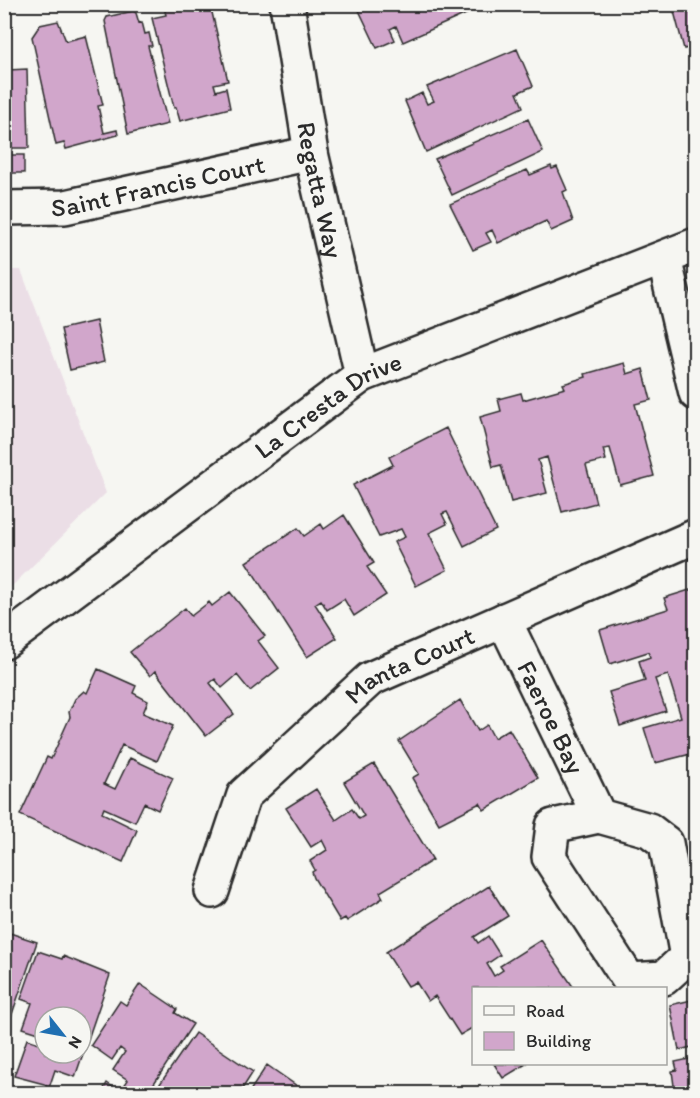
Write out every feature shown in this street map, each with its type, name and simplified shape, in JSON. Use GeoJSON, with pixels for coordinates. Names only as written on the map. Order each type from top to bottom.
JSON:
{"type":"FeatureCollection","features":[{"type":"Feature","properties":{"kind":"street","name":"Regatta Way"},"geometry":{"type":"LineString","coordinates":[[287,4],[311,153],[362,375]]}},
{"type":"Feature","properties":{"kind":"street","name":"Saint Francis Court"},"geometry":{"type":"LineString","coordinates":[[4,208],[65,207],[311,153]]}},
{"type":"Feature","properties":{"kind":"street","name":"La Cresta Drive"},"geometry":{"type":"LineString","coordinates":[[4,642],[362,375],[696,245]]}},
{"type":"Feature","properties":{"kind":"street"},"geometry":{"type":"LineString","coordinates":[[664,258],[696,393]]}},
{"type":"Feature","properties":{"kind":"street","name":"Manta Court"},"geometry":{"type":"LineString","coordinates":[[212,891],[244,795],[370,679],[696,536]]}},
{"type":"Feature","properties":{"kind":"street","name":"Faeroe Bay"},"geometry":{"type":"LineString","coordinates":[[504,620],[599,816]]}},
{"type":"Feature","properties":{"kind":"street"},"geometry":{"type":"LineString","coordinates":[[599,816],[649,830],[666,843],[687,957],[664,978],[629,980],[549,857],[553,826],[599,816]]}},
{"type":"Feature","properties":{"kind":"shaded area"},"geometry":{"type":"Polygon","coordinates":[[[5,270],[21,270],[106,493],[5,593],[5,270]]]}},
{"type":"Feature","properties":{"kind":"building"},"geometry":{"type":"Polygon","coordinates":[[[163,4],[210,4],[228,81],[214,84],[216,91],[226,88],[230,108],[180,121],[176,107],[174,108],[152,18],[166,15],[163,4]]]}},
{"type":"Feature","properties":{"kind":"building"},"geometry":{"type":"Polygon","coordinates":[[[356,4],[473,4],[475,10],[403,42],[396,26],[390,29],[395,40],[377,48],[356,4]]]}},
{"type":"Feature","properties":{"kind":"building"},"geometry":{"type":"Polygon","coordinates":[[[672,4],[696,4],[696,46],[684,49],[672,4]]]}},
{"type":"Feature","properties":{"kind":"building"},"geometry":{"type":"Polygon","coordinates":[[[133,11],[139,23],[142,22],[145,34],[149,33],[152,46],[148,46],[168,124],[128,134],[105,21],[107,17],[133,11]]]}},
{"type":"Feature","properties":{"kind":"building"},"geometry":{"type":"Polygon","coordinates":[[[58,21],[66,41],[86,36],[103,105],[98,106],[104,133],[117,130],[118,135],[66,149],[64,143],[56,145],[32,37],[40,25],[58,21]]]}},
{"type":"Feature","properties":{"kind":"building"},"geometry":{"type":"Polygon","coordinates":[[[517,49],[533,86],[517,93],[523,107],[426,152],[405,101],[422,93],[427,104],[434,101],[427,87],[517,49]]]}},
{"type":"Feature","properties":{"kind":"building"},"geometry":{"type":"Polygon","coordinates":[[[4,64],[7,64],[8,70],[27,69],[29,148],[11,148],[11,155],[24,155],[24,173],[9,173],[9,176],[4,176],[4,64]]]}},
{"type":"Feature","properties":{"kind":"building"},"geometry":{"type":"Polygon","coordinates":[[[528,119],[543,152],[452,195],[435,159],[528,119]]]}},
{"type":"Feature","properties":{"kind":"building"},"geometry":{"type":"Polygon","coordinates":[[[551,166],[552,169],[557,167],[567,190],[563,192],[573,221],[551,231],[546,221],[498,243],[492,230],[486,233],[491,242],[473,250],[450,204],[527,170],[530,175],[551,166]]]}},
{"type":"Feature","properties":{"kind":"building"},"geometry":{"type":"Polygon","coordinates":[[[96,321],[104,362],[70,370],[61,329],[96,321]]]}},
{"type":"Feature","properties":{"kind":"building"},"geometry":{"type":"Polygon","coordinates":[[[624,363],[627,374],[643,369],[651,400],[635,404],[654,476],[620,485],[610,448],[603,449],[606,460],[586,465],[596,503],[562,512],[547,457],[538,460],[547,493],[511,502],[501,465],[493,467],[480,417],[501,411],[498,399],[521,393],[523,400],[565,388],[563,384],[586,377],[585,374],[624,363]]]}},
{"type":"Feature","properties":{"kind":"building"},"geometry":{"type":"Polygon","coordinates":[[[446,428],[496,530],[464,546],[447,512],[442,514],[447,524],[429,533],[447,570],[416,586],[394,542],[405,537],[401,529],[379,537],[353,485],[393,465],[389,457],[446,428]]]}},
{"type":"Feature","properties":{"kind":"building"},"geometry":{"type":"Polygon","coordinates":[[[344,515],[374,563],[367,567],[386,595],[354,616],[344,599],[327,610],[321,600],[315,604],[337,638],[307,657],[246,562],[298,528],[304,536],[321,524],[324,529],[344,515]]]}},
{"type":"Feature","properties":{"kind":"building"},"geometry":{"type":"Polygon","coordinates":[[[696,588],[696,756],[695,753],[655,763],[644,728],[681,717],[668,675],[655,679],[666,711],[620,726],[609,692],[645,681],[639,661],[650,657],[648,652],[610,664],[600,630],[668,609],[664,598],[696,588]]]}},
{"type":"Feature","properties":{"kind":"building"},"geometry":{"type":"Polygon","coordinates":[[[230,592],[265,636],[258,641],[279,668],[250,691],[237,675],[222,688],[215,679],[210,683],[234,714],[206,736],[155,671],[150,676],[130,652],[185,608],[191,616],[209,602],[212,606],[230,592]]]}},
{"type":"Feature","properties":{"kind":"building"},"geometry":{"type":"Polygon","coordinates":[[[98,669],[136,686],[133,693],[148,701],[143,713],[173,726],[157,761],[122,745],[104,784],[115,789],[130,758],[173,778],[158,810],[144,803],[135,822],[104,808],[102,813],[137,830],[123,862],[20,815],[47,757],[51,759],[70,717],[69,712],[75,699],[84,691],[87,693],[98,669]]]}},
{"type":"Feature","properties":{"kind":"building"},"geometry":{"type":"Polygon","coordinates":[[[460,700],[478,731],[487,725],[494,738],[509,729],[538,778],[484,810],[480,803],[439,824],[412,778],[419,774],[399,741],[460,700]]]}},
{"type":"Feature","properties":{"kind":"building"},"geometry":{"type":"Polygon","coordinates":[[[374,764],[433,860],[380,892],[383,898],[347,921],[345,918],[340,921],[312,872],[315,870],[310,861],[327,850],[322,840],[311,847],[286,808],[316,789],[336,820],[352,809],[359,819],[364,816],[344,782],[374,764]]]}},
{"type":"Feature","properties":{"kind":"building"},"geometry":{"type":"Polygon","coordinates":[[[489,886],[508,916],[474,937],[478,943],[488,936],[500,955],[487,964],[494,976],[503,970],[500,966],[541,940],[573,987],[472,987],[472,1028],[460,1035],[435,996],[428,1001],[416,982],[408,986],[386,952],[489,886]]]}},
{"type":"Feature","properties":{"kind":"building"},"geometry":{"type":"Polygon","coordinates":[[[4,931],[37,942],[11,1017],[4,1015],[4,931]]]}},
{"type":"Feature","properties":{"kind":"building"},"geometry":{"type":"Polygon","coordinates":[[[38,951],[62,959],[63,956],[110,975],[93,1025],[93,1005],[33,1005],[33,1031],[23,1028],[32,1003],[21,999],[38,951]]]}},
{"type":"Feature","properties":{"kind":"building"},"geometry":{"type":"Polygon","coordinates":[[[140,984],[177,1009],[175,1013],[193,1024],[147,1094],[101,1094],[107,1083],[120,1092],[128,1080],[113,1070],[125,1052],[120,1048],[112,1060],[93,1046],[93,1042],[120,1001],[126,1005],[140,984]]]}},
{"type":"Feature","properties":{"kind":"building"},"geometry":{"type":"Polygon","coordinates":[[[696,999],[696,1094],[675,1093],[672,1071],[677,1070],[675,1062],[694,1058],[692,1047],[679,1050],[670,1005],[696,999]]]}},
{"type":"Feature","properties":{"kind":"building"},"geometry":{"type":"Polygon","coordinates":[[[195,1033],[253,1072],[239,1094],[153,1094],[195,1033]]]}},
{"type":"Feature","properties":{"kind":"building"},"geometry":{"type":"Polygon","coordinates":[[[27,1039],[33,1041],[33,1065],[79,1065],[75,1077],[55,1070],[49,1088],[44,1084],[14,1076],[27,1039]]]}},
{"type":"Feature","properties":{"kind":"building"},"geometry":{"type":"Polygon","coordinates":[[[267,1065],[297,1086],[292,1094],[248,1094],[267,1065]]]}},
{"type":"Feature","properties":{"kind":"building"},"geometry":{"type":"Polygon","coordinates":[[[495,1065],[524,1065],[503,1078],[495,1065]]]}}]}
